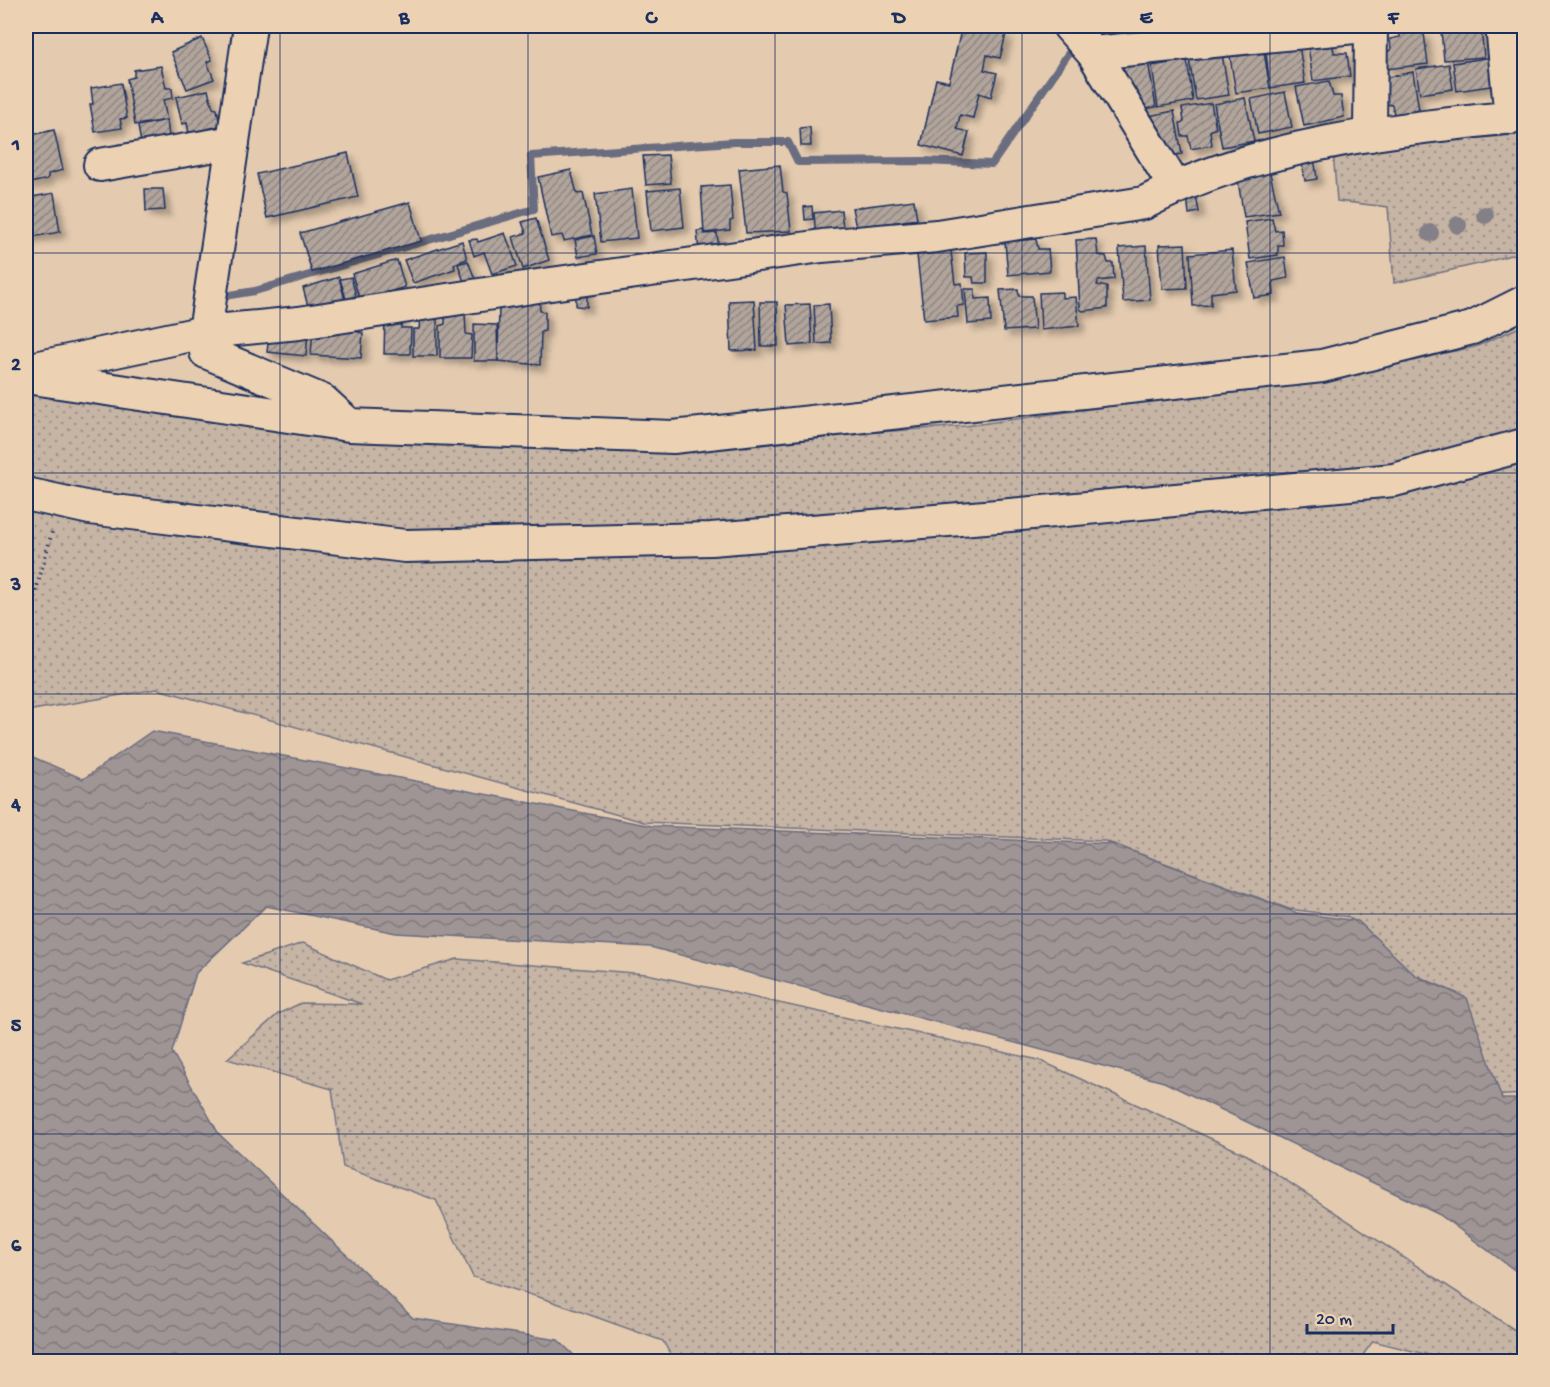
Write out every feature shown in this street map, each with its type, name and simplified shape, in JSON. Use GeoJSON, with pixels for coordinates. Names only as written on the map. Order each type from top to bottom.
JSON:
{"type":"FeatureCollection","features":[{"type":"Feature","properties":{"kind":"street"},"geometry":{"type":"LineString","coordinates":[[250,26],[204,332],[206,352],[323,401],[349,425]]}},
{"type":"Feature","properties":{"kind":"street"},"geometry":{"type":"LineString","coordinates":[[1069,26],[1093,54],[1174,187]]}},
{"type":"Feature","properties":{"kind":"street"},"geometry":{"type":"LineString","coordinates":[[1093,54],[1365,26]]}},
{"type":"Feature","properties":{"kind":"street"},"geometry":{"type":"LineString","coordinates":[[1370,135],[1371,26]]}},
{"type":"Feature","properties":{"kind":"street"},"geometry":{"type":"LineString","coordinates":[[26,370],[204,332],[298,323],[562,282],[799,249],[937,236],[1144,203],[1174,187],[1290,149],[1370,135],[1518,117],[1502,26]]}},
{"type":"Feature","properties":{"kind":"street"},"geometry":{"type":"LineString","coordinates":[[100,165],[233,142]]}},
{"type":"Feature","properties":{"kind":"street"},"geometry":{"type":"LineString","coordinates":[[26,377],[349,425],[673,436],[1322,366],[1472,328],[1524,302]]}},
{"type":"Feature","properties":{"kind":"street"},"geometry":{"type":"LineString","coordinates":[[1493,318],[1524,318]]}},
{"type":"Feature","properties":{"kind":"street"},"geometry":{"type":"LineString","coordinates":[[26,495],[90,508],[405,546],[711,538],[1010,515],[1394,480],[1524,445]]}},
{"type":"Feature","properties":{"kind":"path"},"geometry":{"type":"LineString","coordinates":[[26,613],[32,605],[60,502]]}},
{"type":"Feature","properties":{"kind":"shaded area"},"geometry":{"type":"Polygon","coordinates":[[[1524,134],[1524,251],[1487,262],[1394,283],[1388,207],[1337,201],[1333,152],[1524,134]]]}},
{"type":"Feature","properties":{"kind":"shaded area"},"geometry":{"type":"Polygon","coordinates":[[[1524,325],[1524,1094],[1494,1096],[1459,994],[1408,972],[1349,917],[1289,909],[1105,841],[644,822],[157,689],[26,711],[26,390],[212,422],[366,438],[692,445],[965,426],[1315,378],[1475,347],[1524,325]]]}},
{"type":"Feature","properties":{"kind":"shaded area"},"geometry":{"type":"Polygon","coordinates":[[[303,943],[386,980],[457,959],[647,974],[1039,1060],[1247,1155],[1524,1336],[1524,1361],[1453,1361],[1373,1341],[1358,1362],[674,1361],[663,1341],[548,1300],[473,1277],[436,1200],[343,1167],[332,1089],[227,1059],[278,1014],[301,1003],[362,1004],[242,963],[303,943]]]}},
{"type":"Feature","properties":{"kind":"water"},"geometry":{"type":"Polygon","coordinates":[[[152,731],[652,826],[1113,844],[1297,913],[1358,921],[1416,976],[1467,998],[1502,1099],[1524,1099],[1524,1277],[1440,1215],[1164,1082],[650,947],[396,933],[266,906],[196,973],[172,1052],[219,1134],[413,1318],[558,1340],[580,1361],[26,1361],[26,754],[83,779],[152,731]]]}},
{"type":"Feature","properties":{"kind":"building"},"geometry":{"type":"Polygon","coordinates":[[[962,26],[973,26],[1006,34],[1000,58],[987,55],[984,70],[997,73],[991,97],[979,93],[973,118],[960,115],[957,129],[969,132],[963,156],[921,145],[936,79],[949,82],[962,26]]]}},
{"type":"Feature","properties":{"kind":"building"},"geometry":{"type":"Polygon","coordinates":[[[1115,26],[1153,26],[1153,27],[1116,32],[1115,26]]]}},
{"type":"Feature","properties":{"kind":"building"},"geometry":{"type":"Polygon","coordinates":[[[1161,26],[1194,26],[1194,27],[1162,30],[1161,26]]]}},
{"type":"Feature","properties":{"kind":"building"},"geometry":{"type":"Polygon","coordinates":[[[1512,26],[1524,26],[1524,50],[1514,51],[1512,26]]]}},
{"type":"Feature","properties":{"kind":"building"},"geometry":{"type":"Polygon","coordinates":[[[1481,27],[1484,57],[1444,60],[1441,31],[1481,27]]]}},
{"type":"Feature","properties":{"kind":"building"},"geometry":{"type":"Polygon","coordinates":[[[1400,33],[1424,33],[1428,64],[1386,69],[1384,52],[1391,50],[1390,39],[1400,37],[1400,33]]]}},
{"type":"Feature","properties":{"kind":"building"},"geometry":{"type":"Polygon","coordinates":[[[1331,36],[1334,53],[1347,53],[1350,76],[1313,81],[1307,39],[1331,36]]]}},
{"type":"Feature","properties":{"kind":"building"},"geometry":{"type":"Polygon","coordinates":[[[202,38],[212,60],[207,62],[214,79],[187,89],[171,52],[202,38]]]}},
{"type":"Feature","properties":{"kind":"building"},"geometry":{"type":"Polygon","coordinates":[[[1298,39],[1305,83],[1270,88],[1266,53],[1274,51],[1274,43],[1298,39]]]}},
{"type":"Feature","properties":{"kind":"building"},"geometry":{"type":"Polygon","coordinates":[[[1263,46],[1270,88],[1236,93],[1229,51],[1263,46]]]}},
{"type":"Feature","properties":{"kind":"building"},"geometry":{"type":"Polygon","coordinates":[[[1222,54],[1229,95],[1196,100],[1189,59],[1222,54]]]}},
{"type":"Feature","properties":{"kind":"building"},"geometry":{"type":"Polygon","coordinates":[[[1493,57],[1497,85],[1457,91],[1453,63],[1493,57]]]}},
{"type":"Feature","properties":{"kind":"building"},"geometry":{"type":"Polygon","coordinates":[[[1187,60],[1193,101],[1158,107],[1152,66],[1187,60]]]}},
{"type":"Feature","properties":{"kind":"building"},"geometry":{"type":"Polygon","coordinates":[[[1148,61],[1156,107],[1135,111],[1118,64],[1148,61]]]}},
{"type":"Feature","properties":{"kind":"building"},"geometry":{"type":"Polygon","coordinates":[[[1449,64],[1453,89],[1420,94],[1416,69],[1449,64]]]}},
{"type":"Feature","properties":{"kind":"building"},"geometry":{"type":"Polygon","coordinates":[[[161,66],[166,88],[172,88],[173,98],[163,100],[167,120],[135,125],[127,79],[134,77],[134,70],[161,66]]]}},
{"type":"Feature","properties":{"kind":"building"},"geometry":{"type":"Polygon","coordinates":[[[1413,72],[1419,110],[1394,114],[1392,105],[1386,104],[1382,78],[1413,72]]]}},
{"type":"Feature","properties":{"kind":"building"},"geometry":{"type":"Polygon","coordinates":[[[1329,81],[1333,96],[1341,96],[1344,117],[1304,126],[1296,87],[1329,81]]]}},
{"type":"Feature","properties":{"kind":"building"},"geometry":{"type":"Polygon","coordinates":[[[121,83],[127,118],[120,119],[122,128],[95,132],[90,104],[93,104],[91,88],[121,83]]]}},
{"type":"Feature","properties":{"kind":"building"},"geometry":{"type":"Polygon","coordinates":[[[208,90],[213,108],[217,109],[220,126],[189,133],[187,123],[182,124],[176,97],[208,90]]]}},
{"type":"Feature","properties":{"kind":"building"},"geometry":{"type":"Polygon","coordinates":[[[1285,92],[1292,127],[1258,134],[1251,99],[1285,92]]]}},
{"type":"Feature","properties":{"kind":"building"},"geometry":{"type":"Polygon","coordinates":[[[1245,98],[1254,141],[1222,147],[1214,104],[1245,98]]]}},
{"type":"Feature","properties":{"kind":"building"},"geometry":{"type":"Polygon","coordinates":[[[1211,103],[1216,128],[1210,131],[1212,145],[1191,149],[1188,136],[1182,136],[1180,123],[1184,122],[1182,108],[1211,103]]]}},
{"type":"Feature","properties":{"kind":"building"},"geometry":{"type":"Polygon","coordinates":[[[1174,111],[1182,154],[1165,157],[1148,116],[1174,111]]]}},
{"type":"Feature","properties":{"kind":"building"},"geometry":{"type":"Polygon","coordinates":[[[167,120],[169,137],[141,143],[138,126],[167,120]]]}},
{"type":"Feature","properties":{"kind":"building"},"geometry":{"type":"Polygon","coordinates":[[[810,127],[811,146],[801,146],[800,128],[810,127]]]}},
{"type":"Feature","properties":{"kind":"building"},"geometry":{"type":"Polygon","coordinates":[[[54,130],[63,170],[48,174],[48,179],[26,184],[26,136],[54,130]]]}},
{"type":"Feature","properties":{"kind":"building"},"geometry":{"type":"Polygon","coordinates":[[[348,153],[358,197],[267,218],[257,174],[348,153]]]}},
{"type":"Feature","properties":{"kind":"building"},"geometry":{"type":"Polygon","coordinates":[[[668,155],[671,183],[646,185],[643,156],[668,155]]]}},
{"type":"Feature","properties":{"kind":"building"},"geometry":{"type":"Polygon","coordinates":[[[1314,157],[1317,179],[1305,181],[1301,159],[1314,157]]]}},
{"type":"Feature","properties":{"kind":"building"},"geometry":{"type":"Polygon","coordinates":[[[780,165],[783,192],[787,193],[791,231],[746,233],[739,169],[780,165]]]}},
{"type":"Feature","properties":{"kind":"building"},"geometry":{"type":"Polygon","coordinates":[[[1269,169],[1279,212],[1244,217],[1238,181],[1253,178],[1253,172],[1269,169]]]}},
{"type":"Feature","properties":{"kind":"building"},"geometry":{"type":"Polygon","coordinates":[[[571,170],[577,194],[583,193],[592,235],[564,241],[562,235],[551,237],[538,177],[571,170]]]}},
{"type":"Feature","properties":{"kind":"building"},"geometry":{"type":"Polygon","coordinates":[[[730,185],[733,220],[730,221],[730,230],[704,233],[701,187],[730,185]]]}},
{"type":"Feature","properties":{"kind":"building"},"geometry":{"type":"Polygon","coordinates":[[[680,188],[684,227],[651,231],[647,191],[680,188]]]}},
{"type":"Feature","properties":{"kind":"building"},"geometry":{"type":"Polygon","coordinates":[[[145,189],[163,189],[165,210],[146,211],[145,189]]]}},
{"type":"Feature","properties":{"kind":"building"},"geometry":{"type":"Polygon","coordinates":[[[632,189],[637,238],[601,242],[595,194],[632,189]]]}},
{"type":"Feature","properties":{"kind":"building"},"geometry":{"type":"Polygon","coordinates":[[[54,193],[60,232],[26,238],[26,198],[54,193]]]}},
{"type":"Feature","properties":{"kind":"building"},"geometry":{"type":"Polygon","coordinates":[[[1196,195],[1199,212],[1189,214],[1187,196],[1196,195]]]}},
{"type":"Feature","properties":{"kind":"building"},"geometry":{"type":"Polygon","coordinates":[[[914,200],[917,219],[856,228],[852,208],[914,200]]]}},
{"type":"Feature","properties":{"kind":"building"},"geometry":{"type":"Polygon","coordinates":[[[410,202],[421,241],[312,272],[300,233],[410,202]]]}},
{"type":"Feature","properties":{"kind":"building"},"geometry":{"type":"Polygon","coordinates":[[[812,206],[813,219],[805,220],[804,207],[812,206]]]}},
{"type":"Feature","properties":{"kind":"building"},"geometry":{"type":"Polygon","coordinates":[[[841,210],[844,237],[816,240],[814,213],[841,210]]]}},
{"type":"Feature","properties":{"kind":"building"},"geometry":{"type":"Polygon","coordinates":[[[536,218],[549,260],[523,269],[513,237],[526,233],[522,222],[536,218]]]}},
{"type":"Feature","properties":{"kind":"building"},"geometry":{"type":"Polygon","coordinates":[[[1272,218],[1275,231],[1282,230],[1283,245],[1278,245],[1278,255],[1250,259],[1245,222],[1272,218]]]}},
{"type":"Feature","properties":{"kind":"building"},"geometry":{"type":"Polygon","coordinates":[[[703,230],[704,234],[717,233],[719,250],[699,252],[697,231],[703,230]]]}},
{"type":"Feature","properties":{"kind":"building"},"geometry":{"type":"Polygon","coordinates":[[[505,233],[517,266],[492,274],[484,252],[474,256],[469,240],[477,239],[478,242],[505,233]]]}},
{"type":"Feature","properties":{"kind":"building"},"geometry":{"type":"Polygon","coordinates":[[[594,236],[597,254],[578,257],[575,240],[594,236]]]}},
{"type":"Feature","properties":{"kind":"building"},"geometry":{"type":"Polygon","coordinates":[[[1036,239],[1038,249],[1048,249],[1050,271],[1008,275],[1005,242],[1036,239]]]}},
{"type":"Feature","properties":{"kind":"building"},"geometry":{"type":"Polygon","coordinates":[[[1096,239],[1098,255],[1106,256],[1108,263],[1113,263],[1114,279],[1098,281],[1097,285],[1107,287],[1107,308],[1083,311],[1080,309],[1076,240],[1096,239]]]}},
{"type":"Feature","properties":{"kind":"building"},"geometry":{"type":"Polygon","coordinates":[[[462,241],[467,259],[454,264],[455,269],[413,283],[404,260],[462,241]]]}},
{"type":"Feature","properties":{"kind":"building"},"geometry":{"type":"Polygon","coordinates":[[[950,243],[955,284],[962,283],[964,305],[957,306],[958,317],[924,320],[916,246],[950,243]]]}},
{"type":"Feature","properties":{"kind":"building"},"geometry":{"type":"Polygon","coordinates":[[[1185,244],[1187,288],[1162,289],[1159,245],[1185,244]]]}},
{"type":"Feature","properties":{"kind":"building"},"geometry":{"type":"Polygon","coordinates":[[[1146,246],[1150,300],[1123,302],[1119,248],[1146,246]]]}},
{"type":"Feature","properties":{"kind":"building"},"geometry":{"type":"Polygon","coordinates":[[[1232,250],[1236,290],[1211,293],[1211,305],[1193,306],[1190,254],[1232,250]]]}},
{"type":"Feature","properties":{"kind":"building"},"geometry":{"type":"Polygon","coordinates":[[[987,252],[987,283],[974,283],[973,277],[966,277],[965,253],[987,252]]]}},
{"type":"Feature","properties":{"kind":"building"},"geometry":{"type":"Polygon","coordinates":[[[1285,257],[1288,278],[1273,281],[1274,295],[1254,298],[1248,263],[1285,257]]]}},
{"type":"Feature","properties":{"kind":"building"},"geometry":{"type":"Polygon","coordinates":[[[397,260],[405,287],[360,301],[352,274],[397,260]]]}},
{"type":"Feature","properties":{"kind":"building"},"geometry":{"type":"Polygon","coordinates":[[[468,261],[475,279],[464,282],[458,264],[468,261]]]}},
{"type":"Feature","properties":{"kind":"building"},"geometry":{"type":"Polygon","coordinates":[[[339,277],[345,300],[309,310],[303,288],[339,277]]]}},
{"type":"Feature","properties":{"kind":"building"},"geometry":{"type":"Polygon","coordinates":[[[351,277],[356,296],[346,299],[340,279],[351,277]]]}},
{"type":"Feature","properties":{"kind":"building"},"geometry":{"type":"Polygon","coordinates":[[[576,286],[587,286],[587,307],[576,306],[576,286]]]}},
{"type":"Feature","properties":{"kind":"building"},"geometry":{"type":"Polygon","coordinates":[[[965,289],[975,289],[975,299],[990,298],[991,322],[968,324],[965,289]]]}},
{"type":"Feature","properties":{"kind":"building"},"geometry":{"type":"Polygon","coordinates":[[[1018,289],[1019,296],[1032,296],[1035,329],[1004,331],[1000,290],[1018,289]]]}},
{"type":"Feature","properties":{"kind":"building"},"geometry":{"type":"Polygon","coordinates":[[[1062,292],[1062,298],[1076,297],[1079,326],[1041,330],[1039,293],[1062,292]]]}},
{"type":"Feature","properties":{"kind":"building"},"geometry":{"type":"Polygon","coordinates":[[[539,295],[540,311],[545,312],[545,331],[541,332],[540,365],[498,361],[499,302],[539,295]]]}},
{"type":"Feature","properties":{"kind":"building"},"geometry":{"type":"Polygon","coordinates":[[[754,300],[757,350],[731,351],[729,301],[754,300]]]}},
{"type":"Feature","properties":{"kind":"building"},"geometry":{"type":"Polygon","coordinates":[[[760,302],[777,302],[778,346],[761,346],[760,302]]]}},
{"type":"Feature","properties":{"kind":"building"},"geometry":{"type":"Polygon","coordinates":[[[810,304],[812,344],[789,346],[786,305],[810,304]]]}},
{"type":"Feature","properties":{"kind":"building"},"geometry":{"type":"Polygon","coordinates":[[[829,304],[831,343],[816,344],[814,305],[829,304]]]}},
{"type":"Feature","properties":{"kind":"building"},"geometry":{"type":"Polygon","coordinates":[[[465,311],[466,334],[472,335],[471,358],[440,358],[440,326],[445,324],[445,312],[465,311]]]}},
{"type":"Feature","properties":{"kind":"building"},"geometry":{"type":"Polygon","coordinates":[[[437,314],[437,356],[413,356],[413,329],[419,329],[420,315],[437,314]]]}},
{"type":"Feature","properties":{"kind":"building"},"geometry":{"type":"Polygon","coordinates":[[[385,315],[400,315],[401,328],[411,328],[410,354],[384,354],[385,315]]]}},
{"type":"Feature","properties":{"kind":"building"},"geometry":{"type":"Polygon","coordinates":[[[354,322],[354,331],[363,333],[361,358],[311,355],[313,327],[354,322]]]}},
{"type":"Feature","properties":{"kind":"building"},"geometry":{"type":"Polygon","coordinates":[[[474,324],[497,325],[498,361],[474,361],[474,324]]]}},
{"type":"Feature","properties":{"kind":"building"},"geometry":{"type":"Polygon","coordinates":[[[308,334],[306,356],[267,352],[269,335],[308,334]]]}},
{"type":"Feature","properties":{"kind":"waterway"},"geometry":{"type":"LineString","coordinates":[[218,297],[255,291],[534,209],[531,156],[734,142],[788,142],[798,162],[924,161],[992,164],[1075,44]]}}]}
